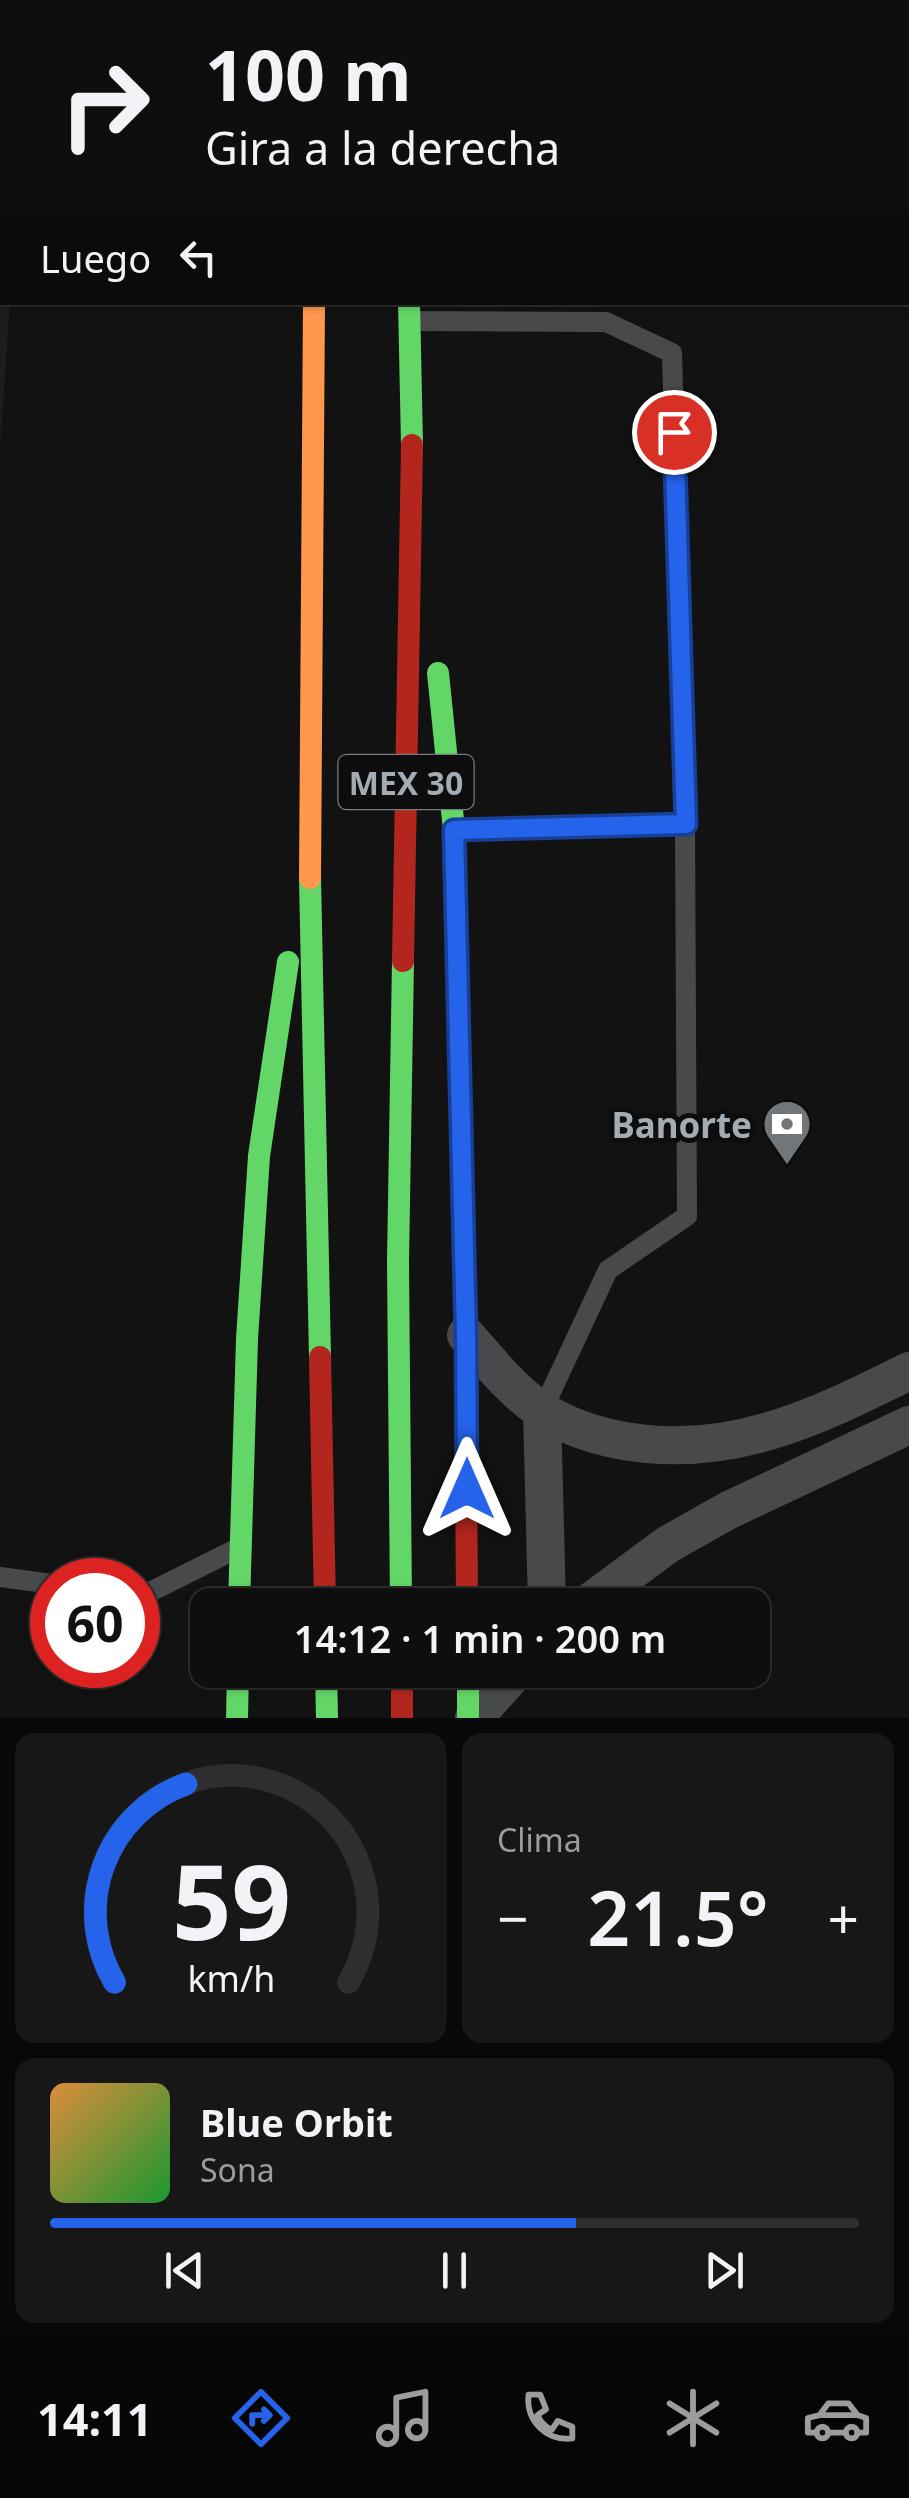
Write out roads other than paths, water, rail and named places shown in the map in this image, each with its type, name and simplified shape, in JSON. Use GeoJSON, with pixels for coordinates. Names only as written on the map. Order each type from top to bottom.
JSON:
{"type":"FeatureCollection","features":[{"type":"Feature","properties":{"kind":"main road","name":"MEX 30"},"geometry":{"type":"LineString","coordinates":[[314,305],[310,866],[325,1588]]}},
{"type":"Feature","properties":{"kind":"main road","name":"MEX 30"},"geometry":{"type":"LineString","coordinates":[[401,1588],[398,1262],[412,416],[409,312]]}},
{"type":"Feature","properties":{"kind":"main road"},"geometry":{"type":"LineString","coordinates":[[412,416],[432,613]]}},
{"type":"Feature","properties":{"kind":"main road"},"geometry":{"type":"LineString","coordinates":[[436,652],[454,830],[468,1588]]}},
{"type":"Feature","properties":{"kind":"main road"},"geometry":{"type":"LineString","coordinates":[[239,1588],[258,1156],[282,984],[310,866]]}},
{"type":"Feature","properties":{"kind":"main road"},"geometry":{"type":"LineString","coordinates":[[238,1688],[238,1718]]}},
{"type":"Feature","properties":{"kind":"main road"},"geometry":{"type":"LineString","coordinates":[[326,1688],[326,1718]]}},
{"type":"Feature","properties":{"kind":"main road"},"geometry":{"type":"LineString","coordinates":[[402,1688],[402,1718]]}},
{"type":"Feature","properties":{"kind":"main road"},"geometry":{"type":"LineString","coordinates":[[469,1688],[471,1718]]}},
{"type":"Feature","properties":{"kind":"street"},"geometry":{"type":"LineString","coordinates":[[466,1335],[504,1378],[542,1411],[597,1436],[657,1447],[716,1445],[818,1415],[909,1370]]}},
{"type":"Feature","properties":{"kind":"street"},"geometry":{"type":"LineString","coordinates":[[542,1411],[546,1588]]}},
{"type":"Feature","properties":{"kind":"street"},"geometry":{"type":"LineString","coordinates":[[609,1588],[667,1545],[727,1510],[909,1425]]}},
{"type":"Feature","properties":{"kind":"street"},"geometry":{"type":"LineString","coordinates":[[471,1718],[500,1688]]}},
{"type":"Feature","properties":{"kind":"lane"},"geometry":{"type":"LineString","coordinates":[[409,312],[606,322],[672,353],[686,824],[686,1216],[608,1270],[542,1411]]}},
{"type":"Feature","properties":{"kind":"lane"},"geometry":{"type":"LineString","coordinates":[[454,830],[686,824]]}},
{"type":"Feature","properties":{"kind":"lane"},"geometry":{"type":"LineString","coordinates":[[160,1587],[240,1547]]}},
{"type":"Feature","properties":{"kind":"lane"},"geometry":{"type":"LineString","coordinates":[[2,1578],[30,1581]]}},
{"type":"Feature","properties":{"kind":"place","name":"Banorte"},"geometry":{"type":"Point","coordinates":[787,1166]}}]}
